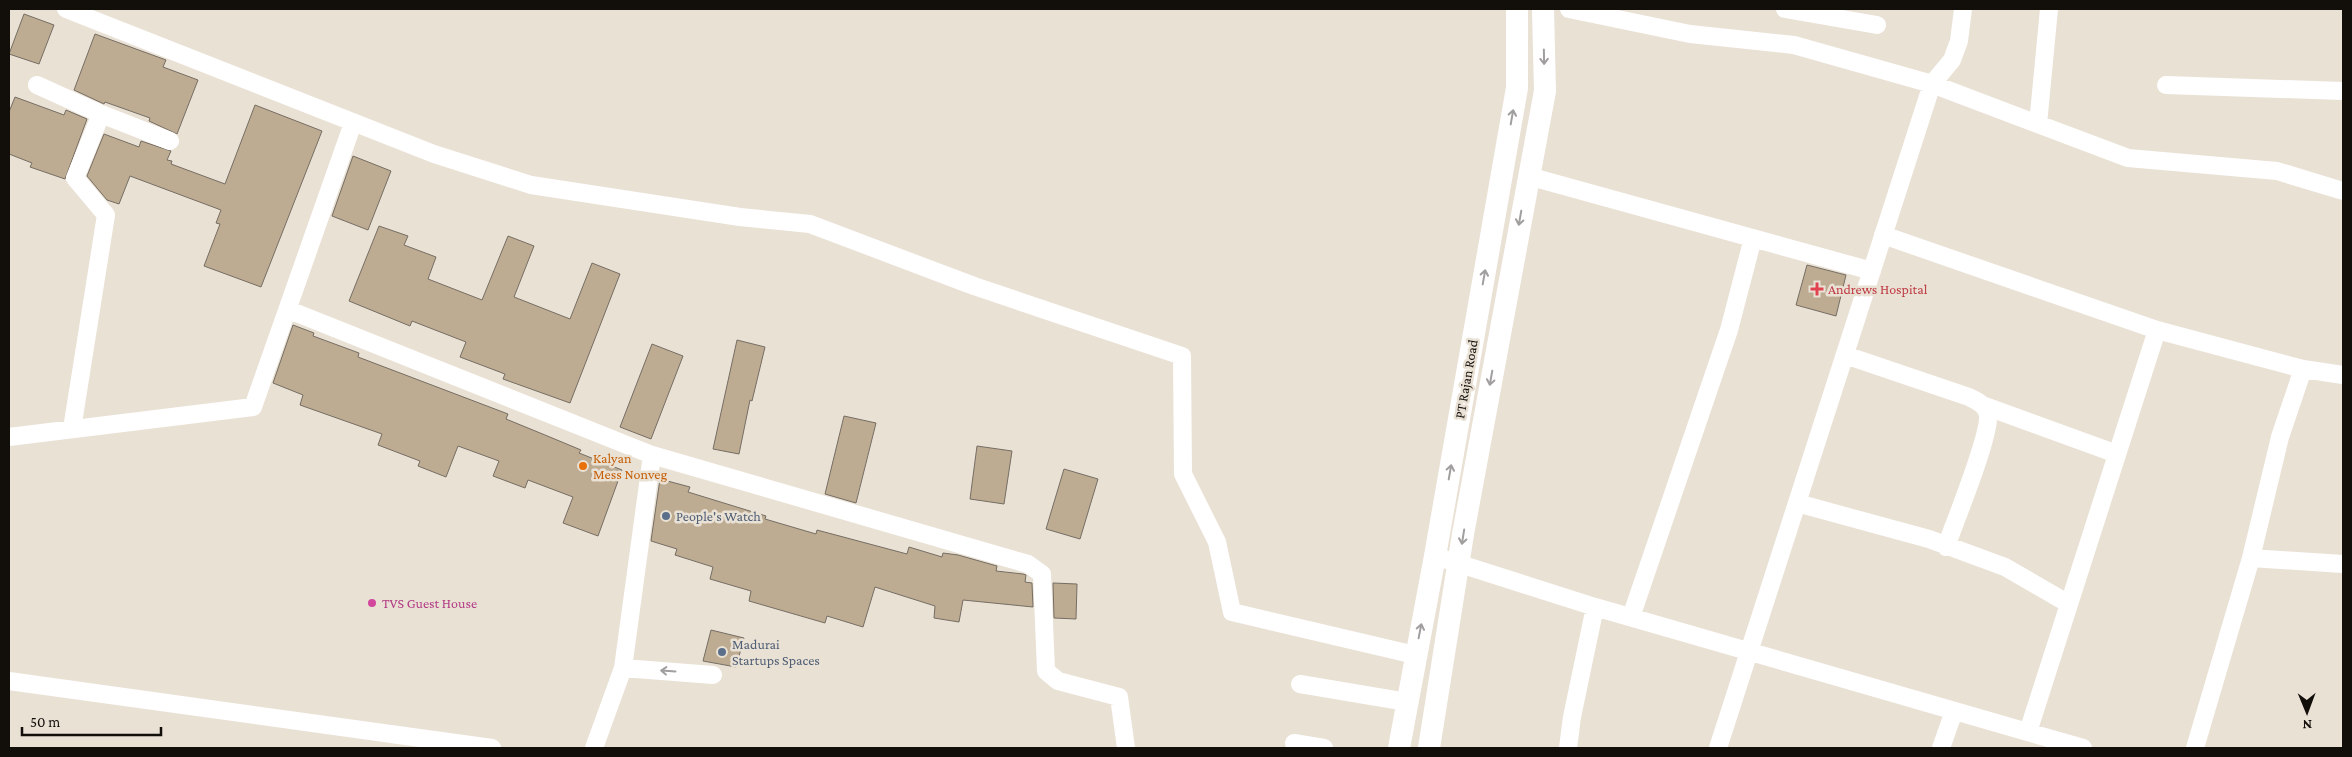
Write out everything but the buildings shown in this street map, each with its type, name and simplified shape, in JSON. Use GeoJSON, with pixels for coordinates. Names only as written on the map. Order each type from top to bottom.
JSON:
{"type":"FeatureCollection","features":[{"type":"Feature","properties":{"kind":"main road","name":"PT Rajan Road"},"geometry":{"type":"LineString","coordinates":[[1399,748],[1435,556],[1517,88],[1517,9]]}},
{"type":"Feature","properties":{"kind":"main road","name":"PT Rajan Road"},"geometry":{"type":"LineString","coordinates":[[1428,748],[1502,320],[1545,91],[1543,9]]}},
{"type":"Feature","properties":{"kind":"main road"},"geometry":{"type":"LineString","coordinates":[[1478,311],[1502,320]]}},
{"type":"Feature","properties":{"kind":"street"},"geometry":{"type":"LineString","coordinates":[[66,9],[434,154],[531,185],[740,217],[810,224],[974,286],[1182,356],[1183,474],[1217,542],[1232,612],[1416,655]]}},
{"type":"Feature","properties":{"kind":"street"},"geometry":{"type":"LineString","coordinates":[[1569,9],[1642,16],[1690,34],[1794,44],[1932,84],[2128,158],[2276,171],[2343,191]]}},
{"type":"Feature","properties":{"kind":"street"},"geometry":{"type":"LineString","coordinates":[[1785,9],[1877,25]]}},
{"type":"Feature","properties":{"kind":"street"},"geometry":{"type":"LineString","coordinates":[[1718,748],[1932,84],[1952,60],[1959,41],[1962,9]]}},
{"type":"Feature","properties":{"kind":"street"},"geometry":{"type":"LineString","coordinates":[[2038,124],[2049,9]]}},
{"type":"Feature","properties":{"kind":"street"},"geometry":{"type":"LineString","coordinates":[[37,85],[100,114],[170,141]]}},
{"type":"Feature","properties":{"kind":"street"},"geometry":{"type":"LineString","coordinates":[[2166,85],[2343,91]]}},
{"type":"Feature","properties":{"kind":"street"},"geometry":{"type":"LineString","coordinates":[[72,429],[106,215],[75,178],[100,114]]}},
{"type":"Feature","properties":{"kind":"street"},"geometry":{"type":"LineString","coordinates":[[9,437],[253,407],[353,123]]}},
{"type":"Feature","properties":{"kind":"street"},"geometry":{"type":"LineString","coordinates":[[1528,176],[1872,271]]}},
{"type":"Feature","properties":{"kind":"street"},"geometry":{"type":"LineString","coordinates":[[1883,235],[2157,330],[2303,369],[2343,374]]}},
{"type":"Feature","properties":{"kind":"street"},"geometry":{"type":"LineString","coordinates":[[1631,618],[1729,330],[1753,238]]}},
{"type":"Feature","properties":{"kind":"street"},"geometry":{"type":"LineString","coordinates":[[288,310],[652,456],[1028,564],[1042,574],[1046,671],[1058,680],[1119,697],[1126,748]]}},
{"type":"Feature","properties":{"kind":"street"},"geometry":{"type":"LineString","coordinates":[[2028,732],[2157,330]]}},
{"type":"Feature","properties":{"kind":"street"},"geometry":{"type":"LineString","coordinates":[[1845,355],[1970,397],[1984,406],[2117,454]]}},
{"type":"Feature","properties":{"kind":"street"},"geometry":{"type":"LineString","coordinates":[[2195,748],[2251,558],[2280,436],[2303,369]]}},
{"type":"Feature","properties":{"kind":"street"},"geometry":{"type":"LineString","coordinates":[[1946,547],[1983,441],[1988,415],[1984,406]]}},
{"type":"Feature","properties":{"kind":"street"},"geometry":{"type":"LineString","coordinates":[[594,748],[623,668],[652,456]]}},
{"type":"Feature","properties":{"kind":"street"},"geometry":{"type":"LineString","coordinates":[[1797,503],[1929,539],[1946,547],[2005,567],[2069,604]]}},
{"type":"Feature","properties":{"kind":"street"},"geometry":{"type":"LineString","coordinates":[[1435,556],[1459,562],[1631,618],[2083,748]]}},
{"type":"Feature","properties":{"kind":"street"},"geometry":{"type":"LineString","coordinates":[[2251,558],[2343,564]]}},
{"type":"Feature","properties":{"kind":"street"},"geometry":{"type":"LineString","coordinates":[[1568,748],[1572,717],[1595,607]]}},
{"type":"Feature","properties":{"kind":"street"},"geometry":{"type":"LineString","coordinates":[[623,668],[713,675]]}},
{"type":"Feature","properties":{"kind":"street"},"geometry":{"type":"LineString","coordinates":[[9,681],[492,748]]}},
{"type":"Feature","properties":{"kind":"street"},"geometry":{"type":"LineString","coordinates":[[1300,684],[1407,702]]}},
{"type":"Feature","properties":{"kind":"street"},"geometry":{"type":"LineString","coordinates":[[1941,748],[1954,711]]}},
{"type":"Feature","properties":{"kind":"street"},"geometry":{"type":"LineString","coordinates":[[1294,743],[1324,748]]}},
{"type":"Feature","properties":{"kind":"place","name":"Andrews Hospital"},"geometry":{"type":"Point","coordinates":[1817,289]}},
{"type":"Feature","properties":{"kind":"place","name":"Kalyan Mess Nonveg"},"geometry":{"type":"Point","coordinates":[583,466]}},
{"type":"Feature","properties":{"kind":"place","name":"People's Watch"},"geometry":{"type":"Point","coordinates":[666,516]}},
{"type":"Feature","properties":{"kind":"place","name":"TVS Guest House"},"geometry":{"type":"Point","coordinates":[372,603]}},
{"type":"Feature","properties":{"kind":"place","name":"Madurai Startups Spaces"},"geometry":{"type":"Point","coordinates":[722,652]}}]}
